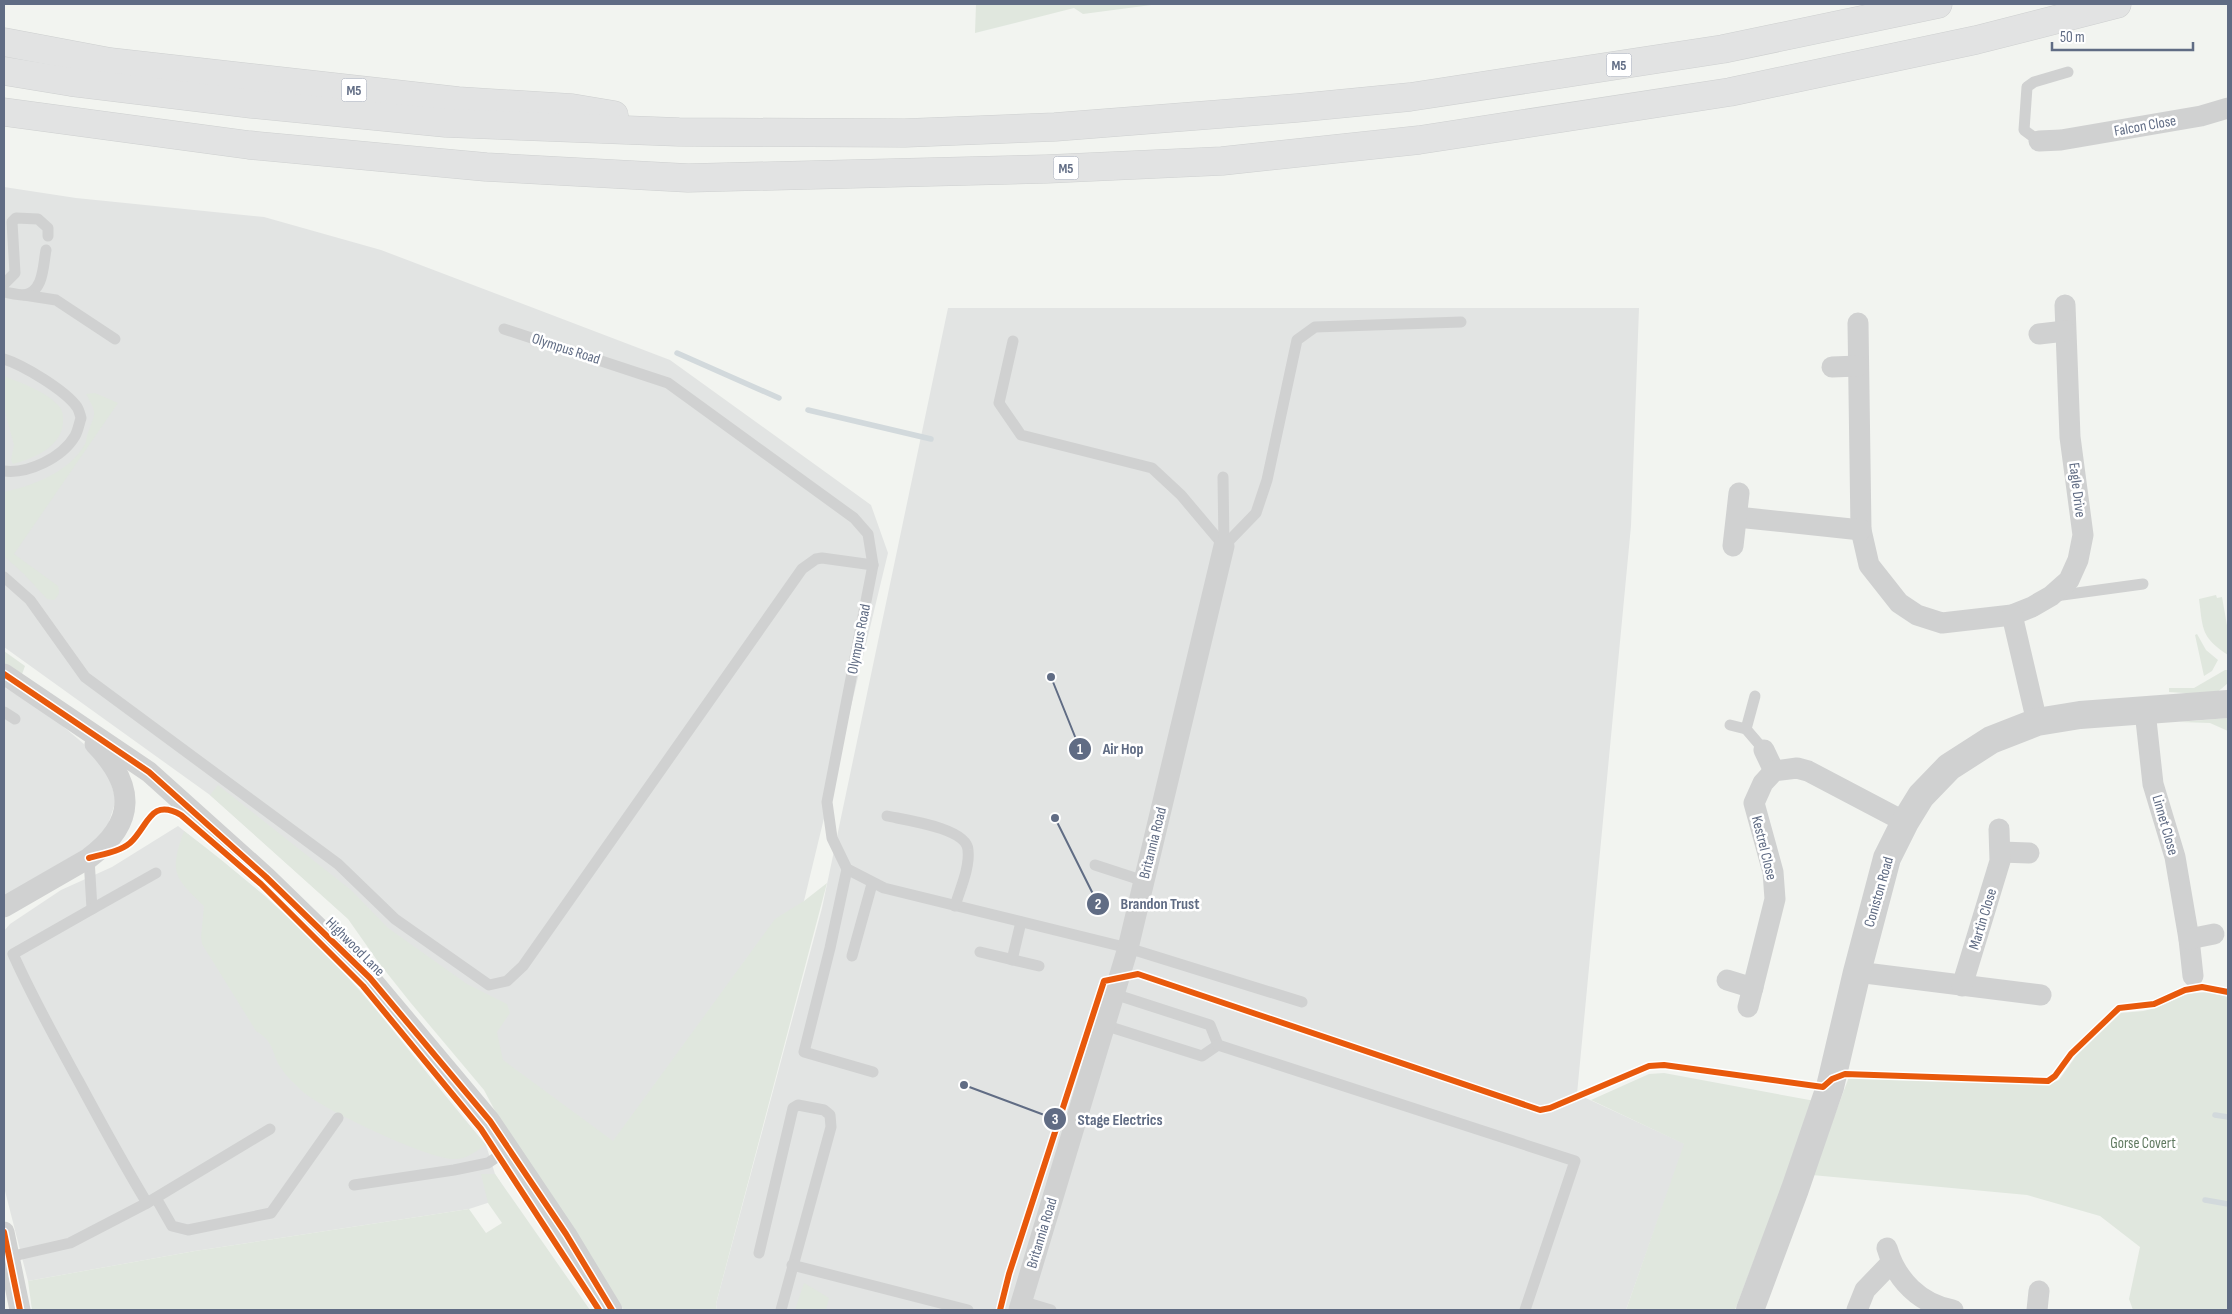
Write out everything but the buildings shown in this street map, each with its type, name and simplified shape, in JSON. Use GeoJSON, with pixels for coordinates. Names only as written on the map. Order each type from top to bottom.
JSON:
{"type":"FeatureCollection","features":[{"type":"Feature","properties":{"kind":"highway","name":"M5"},"geometry":{"type":"LineString","coordinates":[[4,71],[71,82],[252,104],[446,123],[704,132],[905,133],[1055,127],[1325,106],[1410,97],[1724,49],[1938,4]]}},
{"type":"Feature","properties":{"kind":"highway","name":"M5"},"geometry":{"type":"LineString","coordinates":[[4,112],[249,145],[486,167],[688,178],[1037,170],[1222,161],[1419,140],[1730,92],[1976,40],[2117,4]]}},
{"type":"Feature","properties":{"kind":"highway","name":"M5"},"geometry":{"type":"LineString","coordinates":[[4,42],[110,62],[458,101],[572,108],[704,132]]}},
{"type":"Feature","properties":{"kind":"street","name":"Falcon Close"},"geometry":{"type":"LineString","coordinates":[[2039,141],[2062,148],[2228,108]]}},
{"type":"Feature","properties":{"kind":"street","name":"Eagle Drive"},"geometry":{"type":"LineString","coordinates":[[1858,323],[1861,530],[1869,564],[1899,603],[1917,615],[1942,623],[2012,615],[2052,596],[2069,580],[2078,560],[2083,535],[2070,437],[2065,305]]}},
{"type":"Feature","properties":{"kind":"street"},"geometry":{"type":"LineString","coordinates":[[2039,334],[2065,331]]}},
{"type":"Feature","properties":{"kind":"street"},"geometry":{"type":"LineString","coordinates":[[1832,367],[1858,366]]}},
{"type":"Feature","properties":{"kind":"street"},"geometry":{"type":"LineString","coordinates":[[1733,546],[1739,493]]}},
{"type":"Feature","properties":{"kind":"street"},"geometry":{"type":"LineString","coordinates":[[1737,517],[1861,530]]}},
{"type":"Feature","properties":{"kind":"street","name":"Britannia Road"},"geometry":{"type":"LineString","coordinates":[[1020,1306],[1128,948],[1224,546]]}},
{"type":"Feature","properties":{"kind":"street"},"geometry":{"type":"LineString","coordinates":[[2012,615],[2037,722]]}},
{"type":"Feature","properties":{"kind":"street","name":"Highwood Lane"},"geometry":{"type":"LineString","coordinates":[[4,674],[149,772],[266,877],[364,972],[490,1121],[566,1234],[609,1309]]}},
{"type":"Feature","properties":{"kind":"street","name":"Coniston Road"},"geometry":{"type":"LineString","coordinates":[[1750,1310],[1830,1087],[1857,972],[1887,858],[1904,822],[1921,796],[1949,767],[1990,740],[2037,722],[2080,715],[2228,704]]}},
{"type":"Feature","properties":{"kind":"street","name":"Linnet Close"},"geometry":{"type":"LineString","coordinates":[[2145,711],[2153,784],[2175,857],[2189,939],[2193,976]]}},
{"type":"Feature","properties":{"kind":"street"},"geometry":{"type":"LineString","coordinates":[[4,907],[89,858],[101,849],[115,832],[125,807],[126,793],[122,779],[114,767],[71,718]]}},
{"type":"Feature","properties":{"kind":"street"},"geometry":{"type":"LineString","coordinates":[[1764,750],[1774,771],[1797,768],[1808,771],[1904,822]]}},
{"type":"Feature","properties":{"kind":"street","name":"Kestrel Close"},"geometry":{"type":"LineString","coordinates":[[1727,980],[1750,997],[1775,899],[1773,872],[1754,803],[1763,783],[1774,771]]}},
{"type":"Feature","properties":{"kind":"street","name":"Martin Close"},"geometry":{"type":"LineString","coordinates":[[1962,986],[2000,861],[1999,829]]}},
{"type":"Feature","properties":{"kind":"street"},"geometry":{"type":"LineString","coordinates":[[2001,852],[2030,853]]}},
{"type":"Feature","properties":{"kind":"street"},"geometry":{"type":"LineString","coordinates":[[2189,939],[2214,934]]}},
{"type":"Feature","properties":{"kind":"street"},"geometry":{"type":"LineString","coordinates":[[1857,972],[2041,995]]}},
{"type":"Feature","properties":{"kind":"street"},"geometry":{"type":"LineString","coordinates":[[4,1232],[20,1310]]}},
{"type":"Feature","properties":{"kind":"street"},"geometry":{"type":"LineString","coordinates":[[1857,1310],[1865,1290],[1889,1256],[1912,1292],[1936,1305],[1953,1310]]}},
{"type":"Feature","properties":{"kind":"lane"},"geometry":{"type":"LineString","coordinates":[[2039,141],[2024,130],[2028,87],[2034,82],[2068,72]]}},
{"type":"Feature","properties":{"kind":"lane"},"geometry":{"type":"LineString","coordinates":[[4,284],[14,273],[12,222],[16,218],[38,220],[48,228],[48,236]]}},
{"type":"Feature","properties":{"kind":"lane"},"geometry":{"type":"LineString","coordinates":[[24,295],[34,291],[39,286],[46,250]]}},
{"type":"Feature","properties":{"kind":"lane"},"geometry":{"type":"LineString","coordinates":[[4,292],[56,300],[115,339]]}},
{"type":"Feature","properties":{"kind":"lane"},"geometry":{"type":"LineString","coordinates":[[1224,546],[1256,513],[1264,488],[1297,340],[1315,327],[1461,322]]}},
{"type":"Feature","properties":{"kind":"lane","name":"Olympus Road"},"geometry":{"type":"LineString","coordinates":[[504,329],[668,383],[854,518],[868,534],[873,565],[827,802],[832,838],[847,870]]}},
{"type":"Feature","properties":{"kind":"lane"},"geometry":{"type":"LineString","coordinates":[[1013,341],[999,403],[1021,435],[1152,468],[1181,495],[1224,546]]}},
{"type":"Feature","properties":{"kind":"lane"},"geometry":{"type":"LineString","coordinates":[[4,359],[20,364],[65,395],[77,407],[81,418],[74,437],[46,462],[12,472],[4,471]]}},
{"type":"Feature","properties":{"kind":"lane"},"geometry":{"type":"LineString","coordinates":[[1223,477],[1224,546]]}},
{"type":"Feature","properties":{"kind":"lane"},"geometry":{"type":"LineString","coordinates":[[4,577],[30,600],[86,677],[338,864],[395,919],[489,985],[507,981],[523,966],[802,569],[816,559],[822,558],[873,565]]}},
{"type":"Feature","properties":{"kind":"lane"},"geometry":{"type":"LineString","coordinates":[[2052,596],[2142,584]]}},
{"type":"Feature","properties":{"kind":"lane"},"geometry":{"type":"LineString","coordinates":[[1746,729],[1755,696]]}},
{"type":"Feature","properties":{"kind":"lane"},"geometry":{"type":"LineString","coordinates":[[4,712],[16,719]]}},
{"type":"Feature","properties":{"kind":"lane"},"geometry":{"type":"LineString","coordinates":[[1730,725],[1746,729],[1764,750]]}},
{"type":"Feature","properties":{"kind":"lane"},"geometry":{"type":"LineString","coordinates":[[887,816],[944,830],[963,838],[968,848],[967,862],[955,906]]}},
{"type":"Feature","properties":{"kind":"lane"},"geometry":{"type":"LineString","coordinates":[[89,858],[92,909]]}},
{"type":"Feature","properties":{"kind":"lane"},"geometry":{"type":"LineString","coordinates":[[1095,865],[1144,881]]}},
{"type":"Feature","properties":{"kind":"lane"},"geometry":{"type":"LineString","coordinates":[[873,1072],[804,1052],[847,870],[872,884],[1128,948],[1302,1002]]}},
{"type":"Feature","properties":{"kind":"lane"},"geometry":{"type":"LineString","coordinates":[[156,872],[13,954],[34,1000],[122,1163],[172,1226],[188,1230],[271,1213],[338,1118]]}},
{"type":"Feature","properties":{"kind":"lane"},"geometry":{"type":"LineString","coordinates":[[852,956],[872,884]]}},
{"type":"Feature","properties":{"kind":"lane"},"geometry":{"type":"LineString","coordinates":[[1012,960],[1021,922]]}},
{"type":"Feature","properties":{"kind":"lane"},"geometry":{"type":"LineString","coordinates":[[980,952],[1039,966]]}},
{"type":"Feature","properties":{"kind":"lane"},"geometry":{"type":"LineString","coordinates":[[1114,994],[1210,1025],[1218,1045]]}},
{"type":"Feature","properties":{"kind":"lane"},"geometry":{"type":"LineString","coordinates":[[1104,1025],[1202,1056],[1218,1045]]}},
{"type":"Feature","properties":{"kind":"lane"},"geometry":{"type":"LineString","coordinates":[[1218,1045],[1575,1160],[1525,1310]]}},
{"type":"Feature","properties":{"kind":"lane"},"geometry":{"type":"LineString","coordinates":[[759,1253],[792,1108],[798,1105],[824,1110],[830,1115],[831,1127],[781,1310]]}},
{"type":"Feature","properties":{"kind":"lane"},"geometry":{"type":"LineString","coordinates":[[9,1257],[70,1244],[152,1201],[270,1129]]}},
{"type":"Feature","properties":{"kind":"lane"},"geometry":{"type":"LineString","coordinates":[[354,1185],[488,1163],[500,1155],[505,1145]]}},
{"type":"Feature","properties":{"kind":"lane"},"geometry":{"type":"LineString","coordinates":[[792,1265],[968,1310]]}},
{"type":"Feature","properties":{"kind":"lane"},"geometry":{"type":"LineString","coordinates":[[1020,1306],[1050,1310]]}},
{"type":"Feature","properties":{"kind":"shaded area"},"geometry":{"type":"Polygon","coordinates":[[[4,187],[76,198],[264,217],[381,250],[670,360],[871,505],[888,553],[804,901],[593,1199],[427,989],[210,795],[4,647],[4,187]]]}},
{"type":"Feature","properties":{"kind":"shaded area"},"geometry":{"type":"Polygon","coordinates":[[[948,308],[1639,308],[1631,526],[1577,1094],[1685,1144],[1626,1310],[717,1310],[716,1304],[822,908],[948,308]]]}},
{"type":"Feature","properties":{"kind":"shaded area"},"geometry":{"type":"Polygon","coordinates":[[[4,687],[52,717],[104,761],[116,800],[108,825],[91,845],[4,896],[4,687]]]}},
{"type":"Feature","properties":{"kind":"shaded area"},"geometry":{"type":"Polygon","coordinates":[[[178,826],[265,896],[360,992],[486,1145],[495,1174],[509,1196],[469,1209],[195,1251],[28,1281],[4,1187],[4,931],[10,924],[61,890],[112,867],[178,826]]]}},
{"type":"Feature","properties":{"kind":"green space"},"geometry":{"type":"Polygon","coordinates":[[[976,4],[1159,4],[1083,14],[1074,8],[975,33],[976,4]]]}},
{"type":"Feature","properties":{"kind":"green space"},"geometry":{"type":"Polygon","coordinates":[[[4,376],[33,388],[53,400],[63,415],[59,437],[53,444],[39,454],[13,464],[11,460],[14,445],[4,408],[4,376]]]}},
{"type":"Feature","properties":{"kind":"green space"},"geometry":{"type":"Polygon","coordinates":[[[95,393],[118,403],[14,554],[58,586],[59,592],[57,597],[54,600],[47,599],[4,556],[4,492],[38,482],[60,470],[78,454],[86,443],[94,413],[86,394],[95,393]]]}},
{"type":"Feature","properties":{"kind":"green space"},"geometry":{"type":"Polygon","coordinates":[[[2216,595],[2217,598],[2222,597],[2228,631],[2228,655],[2208,638],[2203,626],[2199,599],[2216,595]]]}},
{"type":"Feature","properties":{"kind":"green space"},"geometry":{"type":"Polygon","coordinates":[[[2197,634],[2206,650],[2218,660],[2212,671],[2204,676],[2195,635],[2197,634]]]}},
{"type":"Feature","properties":{"kind":"green space"},"geometry":{"type":"Polygon","coordinates":[[[4,651],[25,666],[21,677],[4,666],[4,651]]]}},
{"type":"Feature","properties":{"kind":"green space"},"geometry":{"type":"Polygon","coordinates":[[[2228,670],[2228,683],[2214,695],[2169,692],[2169,688],[2194,688],[2228,670]]]}},
{"type":"Feature","properties":{"kind":"green space"},"geometry":{"type":"Polygon","coordinates":[[[2228,718],[2228,731],[2210,723],[2179,722],[2228,718]]]}},
{"type":"Feature","properties":{"kind":"green space"},"geometry":{"type":"Polygon","coordinates":[[[218,785],[351,890],[388,928],[467,984],[507,1004],[510,1013],[497,1032],[503,1060],[613,1141],[775,919],[804,901],[827,883],[716,1304],[717,1310],[624,1310],[503,1126],[484,1090],[410,1002],[348,919],[210,795],[218,785]]]}},
{"type":"Feature","properties":{"kind":"green space"},"geometry":{"type":"Polygon","coordinates":[[[184,831],[277,907],[320,948],[361,992],[486,1145],[459,1159],[423,1152],[352,1121],[330,1109],[302,1091],[285,1074],[267,1039],[256,1031],[202,944],[204,906],[186,888],[177,873],[177,856],[184,831]]]}},
{"type":"Feature","properties":{"kind":"green space","name":"Gorse Covert"},"geometry":{"type":"Polygon","coordinates":[[[2207,992],[2228,997],[2228,1310],[2133,1310],[2129,1299],[2140,1247],[2100,1216],[2027,1195],[1812,1175],[1849,1077],[2048,1085],[2059,1080],[2076,1056],[2121,1013],[2156,1008],[2187,994],[2207,992]]]}},
{"type":"Feature","properties":{"kind":"green space"},"geometry":{"type":"Polygon","coordinates":[[[1664,1073],[1815,1101],[1735,1310],[1626,1310],[1684,1144],[1591,1100],[1649,1074],[1664,1073]]]}},
{"type":"Feature","properties":{"kind":"green space"},"geometry":{"type":"Polygon","coordinates":[[[481,1174],[495,1174],[590,1310],[32,1310],[28,1281],[195,1251],[469,1209],[486,1233],[502,1223],[488,1203],[481,1174]]]}},
{"type":"Feature","properties":{"kind":"green space"},"geometry":{"type":"Polygon","coordinates":[[[804,1283],[829,1298],[826,1310],[795,1310],[804,1283]]]}},
{"type":"Feature","properties":{"kind":"waterway"},"geometry":{"type":"LineString","coordinates":[[677,353],[779,398]]}},
{"type":"Feature","properties":{"kind":"waterway"},"geometry":{"type":"LineString","coordinates":[[808,410],[931,439]]}},
{"type":"Feature","properties":{"kind":"waterway"},"geometry":{"type":"LineString","coordinates":[[2215,1115],[2228,1117]]}},
{"type":"Feature","properties":{"kind":"waterway"},"geometry":{"type":"LineString","coordinates":[[2205,1200],[2228,1204]]}},
{"type":"Feature","properties":{"kind":"cycle path"},"geometry":{"type":"LineString","coordinates":[[4,674],[149,772],[266,877],[370,978],[490,1121],[566,1234],[612,1310]]}},
{"type":"Feature","properties":{"kind":"cycle path"},"geometry":{"type":"LineString","coordinates":[[89,858],[121,849],[130,843],[156,812],[171,810],[181,815],[261,884],[363,986],[481,1129],[599,1310]]}},
{"type":"Feature","properties":{"kind":"cycle path"},"geometry":{"type":"LineString","coordinates":[[1000,1310],[1009,1274],[1104,981],[1138,974],[1540,1110],[1550,1108],[1649,1066],[1664,1065],[1823,1087],[1832,1079],[1845,1074],[2048,1081],[2055,1076],[2071,1054],[2119,1008],[2154,1004],[2185,990],[2202,987],[2228,992]]}},
{"type":"Feature","properties":{"kind":"cycle path"},"geometry":{"type":"LineString","coordinates":[[4,1232],[20,1310]]}},
{"type":"Feature","properties":{"kind":"place","name":"Air Hop"},"geometry":{"type":"Point","coordinates":[1051,677]}},
{"type":"Feature","properties":{"kind":"place","name":"Brandon Trust"},"geometry":{"type":"Point","coordinates":[1055,818]}},
{"type":"Feature","properties":{"kind":"place","name":"Stage Electrics"},"geometry":{"type":"Point","coordinates":[964,1085]}}]}
